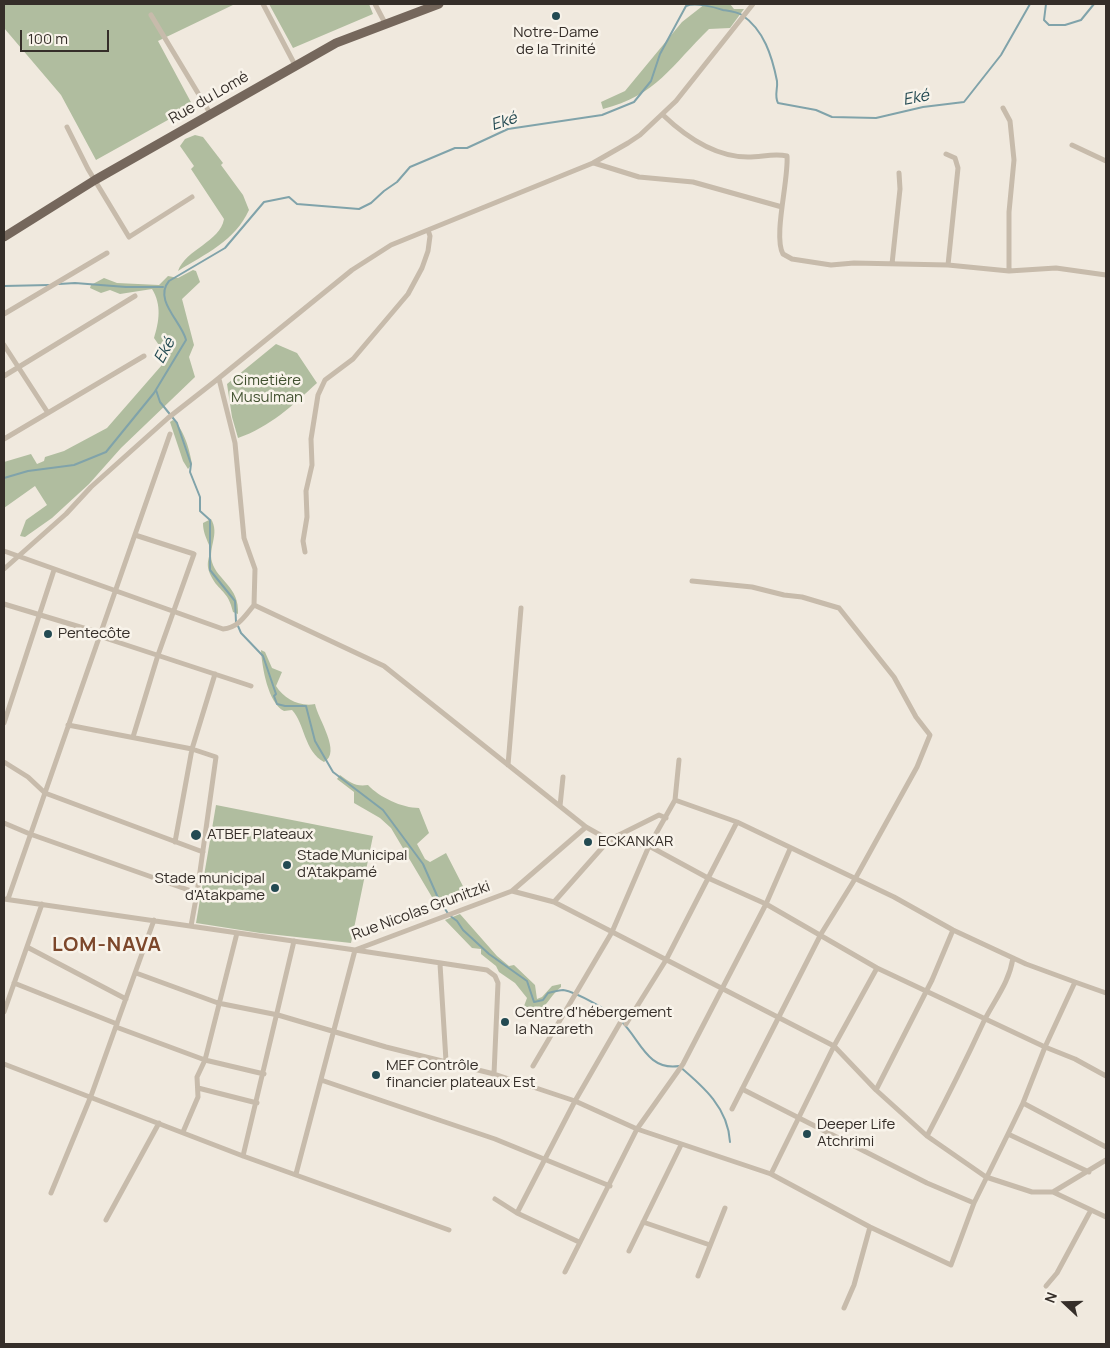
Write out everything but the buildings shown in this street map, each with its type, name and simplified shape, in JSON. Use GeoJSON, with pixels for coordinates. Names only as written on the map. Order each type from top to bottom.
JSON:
{"type":"FeatureCollection","features":[{"type":"Feature","properties":{"kind":"main road","name":"Rue du Lomé"},"geometry":{"type":"LineString","coordinates":[[4,237],[95,180],[295,65],[336,43],[438,4]]}},
{"type":"Feature","properties":{"kind":"street"},"geometry":{"type":"LineString","coordinates":[[263,4],[295,65]]}},
{"type":"Feature","properties":{"kind":"street"},"geometry":{"type":"LineString","coordinates":[[375,4],[385,23]]}},
{"type":"Feature","properties":{"kind":"street"},"geometry":{"type":"LineString","coordinates":[[4,569],[66,514],[102,476],[168,418],[219,379],[352,270],[391,245],[593,163],[628,143],[663,115],[753,4]]}},
{"type":"Feature","properties":{"kind":"street"},"geometry":{"type":"LineString","coordinates":[[151,15],[210,114]]}},
{"type":"Feature","properties":{"kind":"street"},"geometry":{"type":"LineString","coordinates":[[1003,108],[1010,121],[1014,160],[1009,212],[1009,271]]}},
{"type":"Feature","properties":{"kind":"street"},"geometry":{"type":"LineString","coordinates":[[663,115],[678,130],[726,156],[769,156],[777,154],[787,156],[788,170],[782,207],[780,244],[781,250],[786,256],[831,265],[948,265],[1009,271],[1056,268],[1106,275]]}},
{"type":"Feature","properties":{"kind":"street"},"geometry":{"type":"LineString","coordinates":[[67,127],[95,180],[129,237],[192,197]]}},
{"type":"Feature","properties":{"kind":"street"},"geometry":{"type":"LineString","coordinates":[[1072,145],[1106,161]]}},
{"type":"Feature","properties":{"kind":"street"},"geometry":{"type":"LineString","coordinates":[[946,154],[954,158],[958,168],[948,265]]}},
{"type":"Feature","properties":{"kind":"street"},"geometry":{"type":"LineString","coordinates":[[593,163],[639,177],[693,182],[782,207]]}},
{"type":"Feature","properties":{"kind":"street"},"geometry":{"type":"LineString","coordinates":[[892,264],[900,189],[898,173]]}},
{"type":"Feature","properties":{"kind":"street"},"geometry":{"type":"LineString","coordinates":[[305,552],[303,541],[307,517],[306,491],[312,465],[311,439],[318,395],[325,380],[358,354],[408,294],[422,268],[428,251],[428,230]]}},
{"type":"Feature","properties":{"kind":"street"},"geometry":{"type":"LineString","coordinates":[[4,314],[107,253]]}},
{"type":"Feature","properties":{"kind":"street"},"geometry":{"type":"LineString","coordinates":[[4,376],[135,296]]}},
{"type":"Feature","properties":{"kind":"street"},"geometry":{"type":"LineString","coordinates":[[4,344],[48,413]]}},
{"type":"Feature","properties":{"kind":"street"},"geometry":{"type":"LineString","coordinates":[[4,439],[144,356]]}},
{"type":"Feature","properties":{"kind":"street"},"geometry":{"type":"LineString","coordinates":[[4,551],[223,628],[229,628],[239,623],[254,605],[255,569],[244,538],[235,443],[219,379]]}},
{"type":"Feature","properties":{"kind":"street"},"geometry":{"type":"LineString","coordinates":[[6,899],[45,793],[170,434]]}},
{"type":"Feature","properties":{"kind":"street"},"geometry":{"type":"LineString","coordinates":[[133,737],[158,655],[194,554],[135,535]]}},
{"type":"Feature","properties":{"kind":"street"},"geometry":{"type":"LineString","coordinates":[[4,723],[54,570]]}},
{"type":"Feature","properties":{"kind":"street"},"geometry":{"type":"LineString","coordinates":[[692,581],[752,587],[784,595],[802,597],[839,608],[894,677],[916,717],[930,735],[918,767],[855,879],[820,934],[732,1109]]}},
{"type":"Feature","properties":{"kind":"street"},"geometry":{"type":"LineString","coordinates":[[4,604],[250,686]]}},
{"type":"Feature","properties":{"kind":"street"},"geometry":{"type":"LineString","coordinates":[[254,605],[384,666],[586,827],[609,840],[649,846],[708,878],[766,904],[877,968],[1045,1047],[1075,1059],[1106,1076]]}},
{"type":"Feature","properties":{"kind":"street"},"geometry":{"type":"LineString","coordinates":[[508,765],[520,608]]}},
{"type":"Feature","properties":{"kind":"street"},"geometry":{"type":"LineString","coordinates":[[175,842],[192,749],[215,674]]}},
{"type":"Feature","properties":{"kind":"street"},"geometry":{"type":"LineString","coordinates":[[68,725],[192,749],[216,757],[191,926]]}},
{"type":"Feature","properties":{"kind":"street"},"geometry":{"type":"LineString","coordinates":[[533,1066],[577,995],[612,932],[649,846],[675,800],[679,760]]}},
{"type":"Feature","properties":{"kind":"street"},"geometry":{"type":"LineString","coordinates":[[4,762],[28,777],[45,793],[203,852]]}},
{"type":"Feature","properties":{"kind":"street"},"geometry":{"type":"LineString","coordinates":[[560,806],[563,777]]}},
{"type":"Feature","properties":{"kind":"street"},"geometry":{"type":"LineString","coordinates":[[675,800],[736,822],[894,897],[953,930],[1013,958],[1106,993]]}},
{"type":"Feature","properties":{"kind":"street"},"geometry":{"type":"LineString","coordinates":[[554,902],[609,840],[659,815],[666,818]]}},
{"type":"Feature","properties":{"kind":"street"},"geometry":{"type":"LineString","coordinates":[[626,1024],[666,960],[736,822]]}},
{"type":"Feature","properties":{"kind":"street"},"geometry":{"type":"LineString","coordinates":[[4,823],[197,893]]}},
{"type":"Feature","properties":{"kind":"street","name":"Rue Nicolas Grunitzki"},"geometry":{"type":"LineString","coordinates":[[6,899],[355,950],[512,891],[586,827]]}},
{"type":"Feature","properties":{"kind":"street"},"geometry":{"type":"LineString","coordinates":[[565,1272],[579,1242],[610,1186],[637,1129],[682,1064],[766,904],[790,849]]}},
{"type":"Feature","properties":{"kind":"street"},"geometry":{"type":"LineString","coordinates":[[512,891],[554,902],[834,1046],[876,1090],[927,1136],[986,1177],[1032,1192],[1053,1192],[1106,1217]]}},
{"type":"Feature","properties":{"kind":"street"},"geometry":{"type":"LineString","coordinates":[[4,1012],[42,904]]}},
{"type":"Feature","properties":{"kind":"street"},"geometry":{"type":"LineString","coordinates":[[51,1193],[91,1096],[154,920]]}},
{"type":"Feature","properties":{"kind":"street"},"geometry":{"type":"LineString","coordinates":[[876,1090],[926,990],[953,930]]}},
{"type":"Feature","properties":{"kind":"street"},"geometry":{"type":"LineString","coordinates":[[183,1132],[198,1097],[197,1078],[205,1060],[237,933]]}},
{"type":"Feature","properties":{"kind":"street"},"geometry":{"type":"LineString","coordinates":[[243,1156],[278,1016],[294,941]]}},
{"type":"Feature","properties":{"kind":"street"},"geometry":{"type":"LineString","coordinates":[[27,947],[126,999]]}},
{"type":"Feature","properties":{"kind":"street"},"geometry":{"type":"LineString","coordinates":[[296,1174],[355,950],[487,970],[495,976],[498,983],[494,1074]]}},
{"type":"Feature","properties":{"kind":"street"},"geometry":{"type":"LineString","coordinates":[[927,1136],[985,1019],[1011,975],[1013,958]]}},
{"type":"Feature","properties":{"kind":"street"},"geometry":{"type":"LineString","coordinates":[[440,964],[446,1061]]}},
{"type":"Feature","properties":{"kind":"street"},"geometry":{"type":"LineString","coordinates":[[771,1174],[834,1046],[877,968]]}},
{"type":"Feature","properties":{"kind":"street"},"geometry":{"type":"LineString","coordinates":[[136,973],[218,1003],[278,1016],[494,1074],[575,1101],[637,1129],[771,1174],[870,1226],[951,1265],[974,1203],[1023,1103],[1045,1047],[1075,982]]}},
{"type":"Feature","properties":{"kind":"street"},"geometry":{"type":"LineString","coordinates":[[14,983],[205,1060],[264,1074]]}},
{"type":"Feature","properties":{"kind":"street"},"geometry":{"type":"LineString","coordinates":[[517,1212],[575,1101],[620,1023]]}},
{"type":"Feature","properties":{"kind":"street"},"geometry":{"type":"LineString","coordinates":[[4,1064],[243,1156],[449,1230]]}},
{"type":"Feature","properties":{"kind":"street"},"geometry":{"type":"LineString","coordinates":[[321,1080],[495,1140],[610,1186]]}},
{"type":"Feature","properties":{"kind":"street"},"geometry":{"type":"LineString","coordinates":[[198,1088],[257,1104]]}},
{"type":"Feature","properties":{"kind":"street"},"geometry":{"type":"LineString","coordinates":[[742,1089],[926,1183],[974,1203]]}},
{"type":"Feature","properties":{"kind":"street"},"geometry":{"type":"LineString","coordinates":[[1023,1103],[1106,1147]]}},
{"type":"Feature","properties":{"kind":"street"},"geometry":{"type":"LineString","coordinates":[[106,1220],[159,1123]]}},
{"type":"Feature","properties":{"kind":"street"},"geometry":{"type":"LineString","coordinates":[[1008,1134],[1089,1172]]}},
{"type":"Feature","properties":{"kind":"street"},"geometry":{"type":"LineString","coordinates":[[629,1251],[681,1145]]}},
{"type":"Feature","properties":{"kind":"street"},"geometry":{"type":"LineString","coordinates":[[1053,1192],[1106,1160]]}},
{"type":"Feature","properties":{"kind":"street"},"geometry":{"type":"LineString","coordinates":[[495,1199],[517,1212],[579,1242]]}},
{"type":"Feature","properties":{"kind":"street"},"geometry":{"type":"LineString","coordinates":[[698,1276],[724,1208]]}},
{"type":"Feature","properties":{"kind":"street"},"geometry":{"type":"LineString","coordinates":[[1046,1286],[1057,1272],[1091,1210]]}},
{"type":"Feature","properties":{"kind":"street"},"geometry":{"type":"LineString","coordinates":[[643,1222],[710,1245]]}},
{"type":"Feature","properties":{"kind":"street"},"geometry":{"type":"LineString","coordinates":[[844,1308],[854,1285],[870,1226]]}},
{"type":"Feature","properties":{"kind":"green space"},"geometry":{"type":"Polygon","coordinates":[[[4,4],[235,4],[158,41],[193,106],[96,160],[61,95],[4,28],[4,4]]]}},
{"type":"Feature","properties":{"kind":"green space"},"geometry":{"type":"Polygon","coordinates":[[[269,4],[369,4],[373,14],[293,48],[269,4]]]}},
{"type":"Feature","properties":{"kind":"green space"},"geometry":{"type":"Polygon","coordinates":[[[705,4],[730,4],[734,9],[744,9],[730,28],[709,29],[662,78],[650,87],[637,96],[603,109],[601,102],[625,91],[682,22],[705,4]]]}},
{"type":"Feature","properties":{"kind":"green space"},"geometry":{"type":"Polygon","coordinates":[[[195,135],[203,137],[223,163],[221,165],[243,195],[249,210],[243,221],[228,238],[178,271],[188,257],[216,234],[224,219],[191,169],[194,166],[180,146],[185,139],[195,135]]]}},
{"type":"Feature","properties":{"kind":"green space"},"geometry":{"type":"Polygon","coordinates":[[[193,270],[196,271],[200,282],[182,299],[194,345],[189,357],[195,377],[121,448],[89,484],[52,518],[25,537],[20,536],[26,520],[47,505],[35,486],[4,508],[4,462],[31,454],[37,464],[44,461],[45,457],[64,451],[107,428],[168,358],[154,338],[159,314],[157,301],[152,289],[120,294],[110,290],[101,293],[90,288],[91,285],[104,278],[117,283],[159,285],[168,276],[178,278],[193,270]]]}},
{"type":"Feature","properties":{"kind":"green space","name":"Cimetière Musulman"},"geometry":{"type":"Polygon","coordinates":[[[276,344],[297,353],[317,383],[271,422],[238,438],[232,417],[227,384],[276,344]]]}},
{"type":"Feature","properties":{"kind":"green space"},"geometry":{"type":"Polygon","coordinates":[[[173,420],[183,434],[188,447],[192,464],[188,469],[183,461],[170,422],[173,420]]]}},
{"type":"Feature","properties":{"kind":"green space"},"geometry":{"type":"Polygon","coordinates":[[[211,519],[214,530],[211,551],[212,562],[218,574],[232,590],[238,605],[238,614],[233,612],[229,599],[214,581],[209,571],[210,549],[203,523],[211,519]]]}},
{"type":"Feature","properties":{"kind":"green space"},"geometry":{"type":"Polygon","coordinates":[[[261,650],[265,652],[272,668],[282,672],[276,686],[283,695],[298,703],[315,704],[330,744],[329,758],[324,762],[312,751],[300,722],[292,710],[284,711],[278,707],[270,693],[264,675],[261,650]]]}},
{"type":"Feature","properties":{"kind":"green space"},"geometry":{"type":"Polygon","coordinates":[[[340,775],[356,785],[368,785],[378,794],[391,801],[412,808],[419,808],[429,833],[417,844],[425,859],[430,862],[446,853],[467,894],[439,909],[391,828],[380,818],[354,803],[354,792],[337,779],[340,775]]]}},
{"type":"Feature","properties":{"kind":"green space","name":"Stade Municipal d'Atakpamé"},"geometry":{"type":"Polygon","coordinates":[[[216,805],[373,836],[351,943],[260,933],[196,923],[216,805]]]}},
{"type":"Feature","properties":{"kind":"green space"},"geometry":{"type":"Polygon","coordinates":[[[460,914],[497,956],[509,966],[514,965],[535,985],[537,999],[542,997],[552,986],[561,984],[561,987],[539,1011],[524,1006],[527,998],[515,983],[499,972],[496,966],[481,954],[481,949],[472,948],[445,920],[460,914]]]}},
{"type":"Feature","properties":{"kind":"waterway","name":"Eké"},"geometry":{"type":"LineString","coordinates":[[4,478],[28,471],[74,465],[106,452],[154,393],[186,340],[166,303],[164,296],[165,288],[169,281],[225,248],[264,202],[289,197],[297,204],[359,209],[371,203],[397,182],[410,167],[455,148],[467,148],[508,129],[602,115],[634,102],[651,81],[660,54],[686,6],[710,6],[738,13],[750,21],[770,53],[777,81],[776,98],[778,103],[816,110],[832,117],[876,118],[923,107],[964,102],[1001,55],[1030,4]]}},
{"type":"Feature","properties":{"kind":"waterway","name":"Eké"},"geometry":{"type":"LineString","coordinates":[[1046,4],[1044,20],[1049,25],[1065,25],[1081,20],[1094,4]]}},
{"type":"Feature","properties":{"kind":"waterway"},"geometry":{"type":"LineString","coordinates":[[59,284],[163,287]]}},
{"type":"Feature","properties":{"kind":"waterway"},"geometry":{"type":"LineString","coordinates":[[4,286],[49,285]]}},
{"type":"Feature","properties":{"kind":"waterway"},"geometry":{"type":"LineString","coordinates":[[156,390],[160,402],[177,423],[191,464],[190,472],[200,497],[200,511],[210,520],[210,570],[235,601],[236,622]]}},
{"type":"Feature","properties":{"kind":"waterway"},"geometry":{"type":"LineString","coordinates":[[238,626],[241,633],[263,656],[276,694],[274,696],[277,704],[306,706],[315,741],[333,772],[383,810],[423,864],[439,900],[449,915],[457,921],[463,930],[489,954],[527,981],[534,1002],[543,1000],[548,993],[560,990],[577,994],[621,1021],[645,1052],[659,1064],[679,1066],[706,1090],[720,1109],[725,1119],[730,1142]]}},
{"type":"Feature","properties":{"kind":"place","name":"Notre-Dame de la Trinité"},"geometry":{"type":"Point","coordinates":[556,16]}},
{"type":"Feature","properties":{"kind":"place","name":"Pentecôte"},"geometry":{"type":"Point","coordinates":[48,634]}},
{"type":"Feature","properties":{"kind":"place","name":"ATBEF Plateaux"},"geometry":{"type":"Point","coordinates":[196,835]}},
{"type":"Feature","properties":{"kind":"place","name":"ECKANKAR"},"geometry":{"type":"Point","coordinates":[588,842]}},
{"type":"Feature","properties":{"kind":"place","name":"Stade Municipal d'Atakpamé"},"geometry":{"type":"Point","coordinates":[287,865]}},
{"type":"Feature","properties":{"kind":"place","name":"Stade municipal d'Atakpame"},"geometry":{"type":"Point","coordinates":[275,888]}},
{"type":"Feature","properties":{"kind":"place","name":"Centre d'hébergement la Nazareth"},"geometry":{"type":"Point","coordinates":[505,1022]}},
{"type":"Feature","properties":{"kind":"place","name":"MEF Contrôle financier plateaux Est"},"geometry":{"type":"Point","coordinates":[376,1075]}},
{"type":"Feature","properties":{"kind":"place","name":"Deeper Life Atchrimi"},"geometry":{"type":"Point","coordinates":[807,1134]}},
{"type":"Feature","properties":{"kind":"district","name":"LOM-NAVA"},"geometry":{"type":"Point","coordinates":[107,945]}}]}
